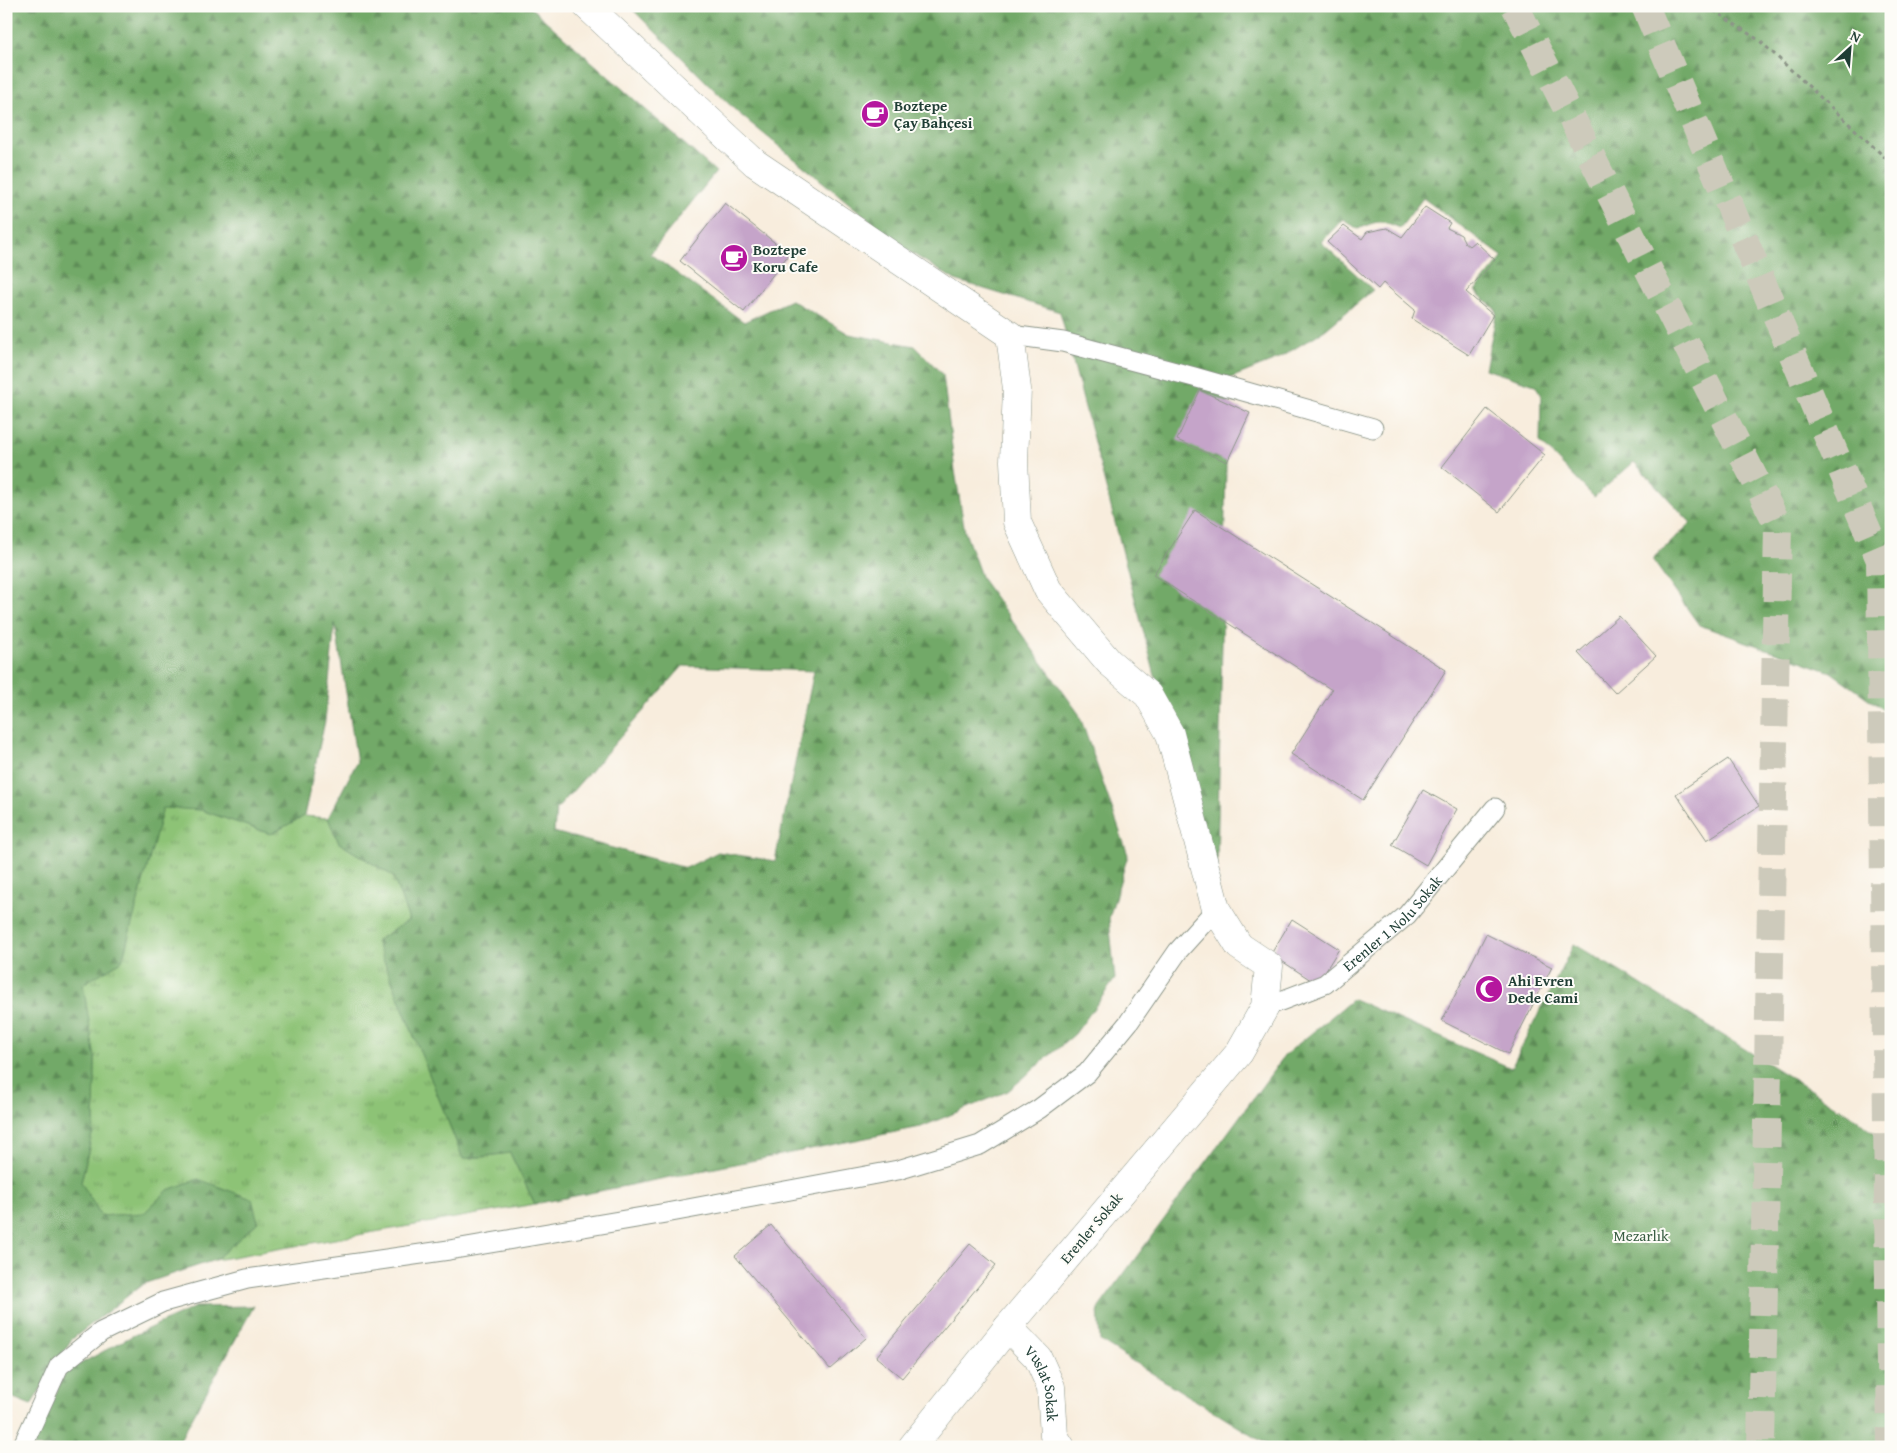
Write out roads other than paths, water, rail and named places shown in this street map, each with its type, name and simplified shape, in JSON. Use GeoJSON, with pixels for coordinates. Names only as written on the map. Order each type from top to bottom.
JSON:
{"type":"FeatureCollection","features":[{"type":"Feature","properties":{"kind":"street"},"geometry":{"type":"LineString","coordinates":[[587,6],[756,163],[1010,335],[1017,389],[1014,461],[1017,522],[1048,590],[1109,662],[1148,695],[1170,734],[1216,909],[1239,946],[1269,966],[1265,1007]]}},
{"type":"Feature","properties":{"kind":"street","name":"Erenler Sokak"},"geometry":{"type":"LineString","coordinates":[[912,1447],[1008,1327],[1239,1054],[1265,1007]]}},
{"type":"Feature","properties":{"kind":"street","name":"Vuslat Sokak"},"geometry":{"type":"LineString","coordinates":[[1008,1327],[1038,1358],[1051,1387],[1054,1436],[1061,1447]]}},
{"type":"Feature","properties":{"kind":"lane"},"geometry":{"type":"LineString","coordinates":[[1010,335],[1063,342],[1373,428]]}},
{"type":"Feature","properties":{"kind":"lane","name":"Erenler 1 Nolu Sokak"},"geometry":{"type":"LineString","coordinates":[[1265,1007],[1324,984],[1407,914],[1495,808]]}},
{"type":"Feature","properties":{"kind":"lane"},"geometry":{"type":"LineString","coordinates":[[22,1447],[59,1366],[100,1332],[163,1302],[247,1279],[459,1248],[898,1170],[980,1145],[1039,1109],[1087,1073],[1130,1022],[1178,951],[1216,909]]}},
{"type":"Feature","properties":{"kind":"tunnel"},"geometry":{"type":"LineString","coordinates":[[1515,6],[1778,525],[1761,1447]]}},
{"type":"Feature","properties":{"kind":"tunnel"},"geometry":{"type":"LineString","coordinates":[[1645,6],[1880,560],[1891,1447]]}},
{"type":"Feature","properties":{"kind":"place","name":"Boztepe Çay Bahçesi"},"geometry":{"type":"Point","coordinates":[875,114]}},
{"type":"Feature","properties":{"kind":"place","name":"Boztepe Koru Cafe"},"geometry":{"type":"Point","coordinates":[734,258]}},
{"type":"Feature","properties":{"kind":"place","name":"Ahi Evren Dede Cami"},"geometry":{"type":"Point","coordinates":[1489,989]}},
{"type":"Feature","properties":{"kind":"park label","name":"Mezarlık"},"geometry":{"type":"Point","coordinates":[1641,1235]}}]}
